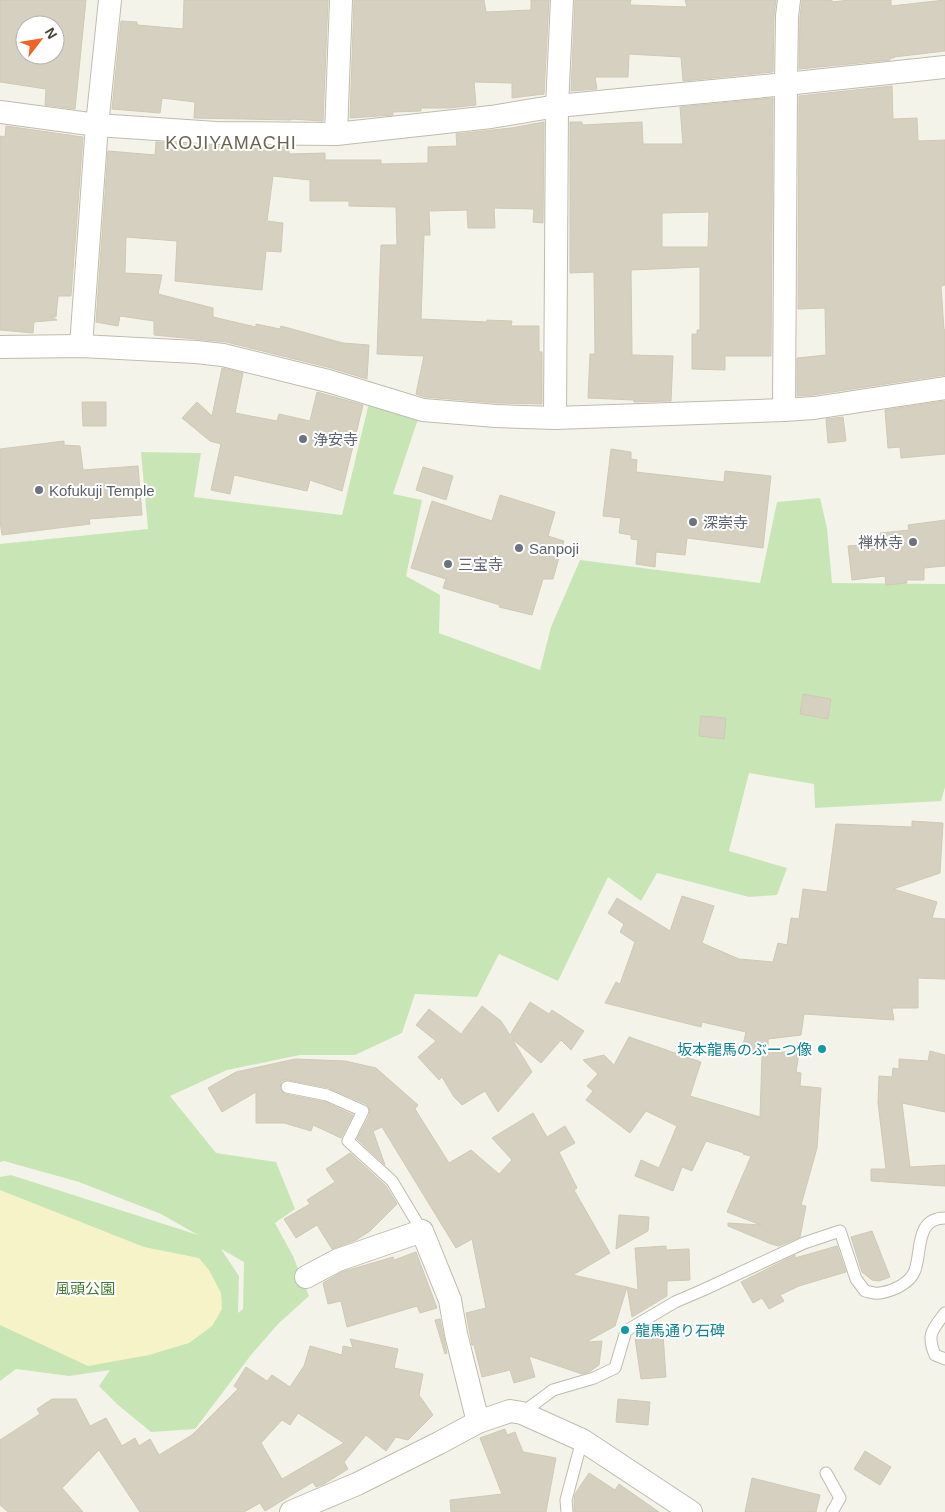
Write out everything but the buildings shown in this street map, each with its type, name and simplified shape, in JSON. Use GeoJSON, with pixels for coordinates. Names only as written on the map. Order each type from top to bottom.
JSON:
{"type":"FeatureCollection","features":[{"type":"Feature","properties":{"kind":"street"},"geometry":{"type":"LineString","coordinates":[[81,346],[97,125],[110,0]]}},
{"type":"Feature","properties":{"kind":"street"},"geometry":{"type":"LineString","coordinates":[[336,134],[341,0]]}},
{"type":"Feature","properties":{"kind":"street"},"geometry":{"type":"LineString","coordinates":[[554,418],[557,106],[562,0]]}},
{"type":"Feature","properties":{"kind":"street"},"geometry":{"type":"LineString","coordinates":[[784,410],[786,84],[789,0]]}},
{"type":"Feature","properties":{"kind":"street"},"geometry":{"type":"LineString","coordinates":[[0,112],[97,125],[216,133],[336,134],[491,117],[557,106],[945,67]]}},
{"type":"Feature","properties":{"kind":"street"},"geometry":{"type":"LineString","coordinates":[[0,347],[81,346],[223,355],[328,381],[423,410],[496,416],[554,418],[784,410],[814,408],[945,388]]}},
{"type":"Feature","properties":{"kind":"street"},"geometry":{"type":"LineString","coordinates":[[306,1278],[338,1260],[422,1231],[450,1300],[456,1334],[478,1422]]}},
{"type":"Feature","properties":{"kind":"street"},"geometry":{"type":"LineString","coordinates":[[291,1512],[358,1484],[478,1422],[510,1411],[522,1413],[582,1440],[692,1512]]}},
{"type":"Feature","properties":{"kind":"lane"},"geometry":{"type":"LineString","coordinates":[[287,1088],[327,1095],[362,1111],[348,1141],[392,1181],[422,1231]]}},
{"type":"Feature","properties":{"kind":"lane"},"geometry":{"type":"LineString","coordinates":[[522,1413],[553,1390],[594,1378],[615,1368],[626,1331],[675,1302],[804,1243],[840,1230],[856,1279],[865,1291],[879,1294],[894,1289],[908,1281],[915,1271],[919,1242],[926,1227],[934,1220],[945,1218]]}},
{"type":"Feature","properties":{"kind":"lane"},"geometry":{"type":"LineString","coordinates":[[945,1313],[933,1328],[930,1343],[934,1355],[945,1359]]}},
{"type":"Feature","properties":{"kind":"lane"},"geometry":{"type":"LineString","coordinates":[[567,1512],[566,1500],[582,1440]]}},
{"type":"Feature","properties":{"kind":"lane"},"geometry":{"type":"LineString","coordinates":[[826,1473],[840,1498],[832,1512]]}},
{"type":"Feature","properties":{"kind":"green space"},"geometry":{"type":"Polygon","coordinates":[[[369,403],[419,416],[393,494],[422,500],[406,576],[440,595],[439,633],[540,670],[551,627],[580,560],[760,583],[777,502],[820,498],[827,528],[832,583],[945,584],[945,787],[941,801],[815,808],[814,784],[749,773],[729,851],[787,868],[777,895],[749,897],[657,873],[641,901],[608,877],[558,981],[499,954],[477,997],[415,994],[402,1033],[355,1055],[300,1055],[227,1070],[170,1096],[216,1153],[276,1162],[295,1209],[275,1223],[293,1256],[309,1296],[278,1324],[251,1355],[195,1429],[151,1432],[118,1405],[99,1386],[110,1370],[69,1376],[16,1369],[0,1381],[0,1177],[11,1175],[198,1235],[161,1214],[79,1182],[4,1161],[0,1162],[0,544],[148,529],[141,452],[201,453],[194,497],[342,515],[369,403]],[[221,1249],[239,1276],[238,1313],[243,1309],[244,1262],[221,1249]]]}},
{"type":"Feature","properties":{"kind":"sand","name":"風頭公園"},"geometry":{"type":"Polygon","coordinates":[[[0,1190],[144,1247],[199,1258],[209,1270],[221,1293],[222,1309],[212,1326],[189,1343],[149,1355],[88,1366],[0,1325],[0,1190]]]}},
{"type":"Feature","properties":{"kind":"place","name":"浄安寺"},"geometry":{"type":"Point","coordinates":[303,439]}},
{"type":"Feature","properties":{"kind":"place","name":"Kofukuji Temple"},"geometry":{"type":"Point","coordinates":[39,490]}},
{"type":"Feature","properties":{"kind":"place","name":"深崇寺"},"geometry":{"type":"Point","coordinates":[693,522]}},
{"type":"Feature","properties":{"kind":"place","name":"禅林寺"},"geometry":{"type":"Point","coordinates":[913,542]}},
{"type":"Feature","properties":{"kind":"place","name":"Sanpoji"},"geometry":{"type":"Point","coordinates":[519,548]}},
{"type":"Feature","properties":{"kind":"place","name":"三宝寺"},"geometry":{"type":"Point","coordinates":[448,564]}},
{"type":"Feature","properties":{"kind":"place","name":"坂本龍馬のぶーつ像"},"geometry":{"type":"Point","coordinates":[822,1049]}},
{"type":"Feature","properties":{"kind":"place","name":"龍馬通り石碑"},"geometry":{"type":"Point","coordinates":[625,1330]}},
{"type":"Feature","properties":{"kind":"district","name":"KOJIYAMACHI"},"geometry":{"type":"Point","coordinates":[231,143]}}]}
